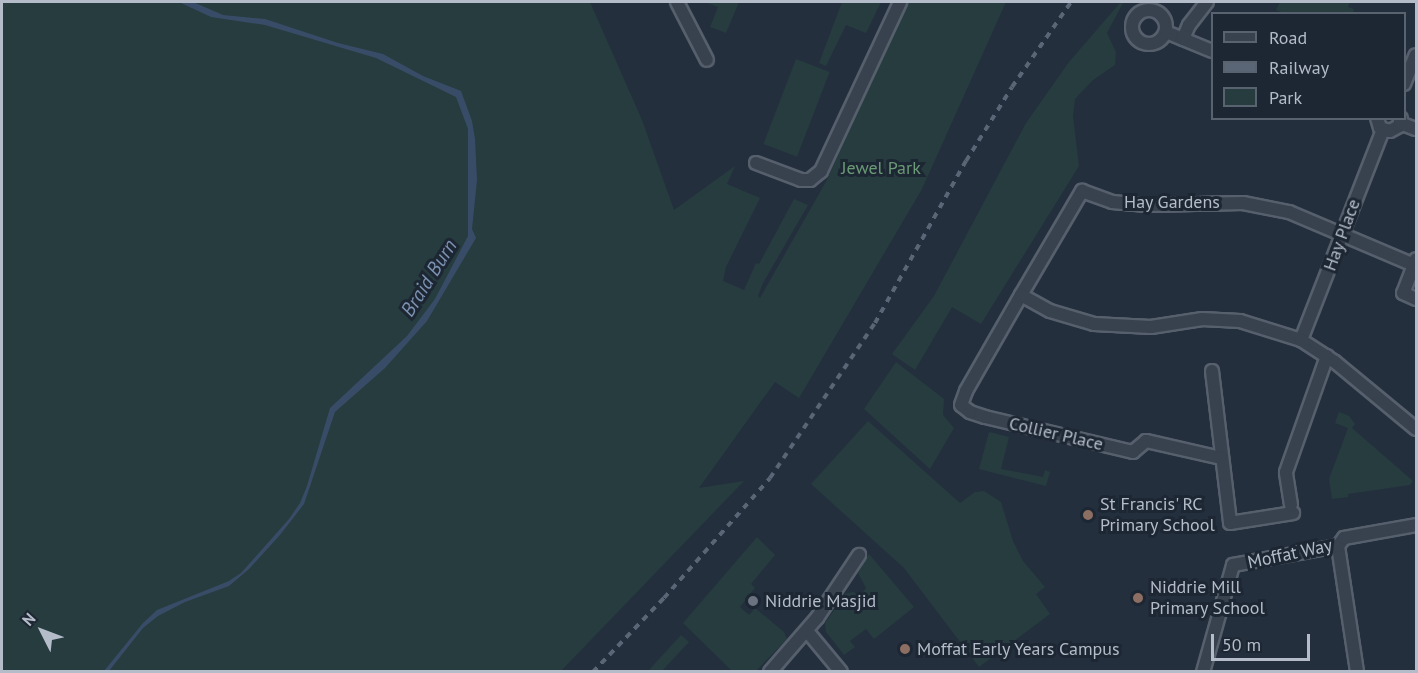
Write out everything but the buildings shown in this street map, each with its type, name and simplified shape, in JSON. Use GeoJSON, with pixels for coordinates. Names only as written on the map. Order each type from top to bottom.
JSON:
{"type":"FeatureCollection","features":[{"type":"Feature","properties":{"kind":"street"},"geometry":{"type":"LineString","coordinates":[[677,2],[707,60]]}},
{"type":"Feature","properties":{"kind":"street"},"geometry":{"type":"LineString","coordinates":[[756,163],[801,180],[810,180],[821,171],[900,2]]}},
{"type":"Feature","properties":{"kind":"street"},"geometry":{"type":"LineString","coordinates":[[1183,39],[1207,2]]}},
{"type":"Feature","properties":{"kind":"street"},"geometry":{"type":"LineString","coordinates":[[1166,32],[1211,51]]}},
{"type":"Feature","properties":{"kind":"street"},"geometry":{"type":"LineString","coordinates":[[1406,79],[1416,55]]}},
{"type":"Feature","properties":{"kind":"street"},"geometry":{"type":"LineString","coordinates":[[1380,124],[1394,131],[1401,121],[1416,129]]}},
{"type":"Feature","properties":{"kind":"street","name":"Hay Place"},"geometry":{"type":"LineString","coordinates":[[1301,340],[1343,236],[1380,124]]}},
{"type":"Feature","properties":{"kind":"street","name":"Hay Gardens"},"geometry":{"type":"LineString","coordinates":[[995,342],[1082,191],[1112,202],[1149,206],[1243,202],[1289,212],[1343,236]]}},
{"type":"Feature","properties":{"kind":"street"},"geometry":{"type":"LineString","coordinates":[[1343,236],[1415,262],[1403,293],[1416,298]]}},
{"type":"Feature","properties":{"kind":"street"},"geometry":{"type":"LineString","coordinates":[[1021,296],[1050,311],[1094,324],[1151,327],[1202,319],[1240,321],[1301,340],[1327,356],[1416,429]]}},
{"type":"Feature","properties":{"kind":"street","name":"Collier Place"},"geometry":{"type":"LineString","coordinates":[[995,342],[963,398],[961,405],[970,412],[1133,452],[1146,441],[1221,458]]}},
{"type":"Feature","properties":{"kind":"street"},"geometry":{"type":"LineString","coordinates":[[1212,371],[1230,523],[1292,509],[1286,472],[1327,356]]}},
{"type":"Feature","properties":{"kind":"street","name":"Moffat Way"},"geometry":{"type":"LineString","coordinates":[[1204,670],[1233,566],[1338,546],[1344,538],[1416,525]]}},
{"type":"Feature","properties":{"kind":"street"},"geometry":{"type":"LineString","coordinates":[[1338,546],[1357,672]]}},
{"type":"Feature","properties":{"kind":"street"},"geometry":{"type":"LineString","coordinates":[[770,672],[807,631],[859,555]]}},
{"type":"Feature","properties":{"kind":"street"},"geometry":{"type":"LineString","coordinates":[[807,631],[842,672]]}},
{"type":"Feature","properties":{"kind":"street"},"geometry":{"type":"LineString","coordinates":[[1204,670],[1217,672]]}},
{"type":"Feature","properties":{"kind":"green space","name":"Jewel Park"},"geometry":{"type":"Polygon","coordinates":[[[2,2],[590,2],[642,120],[674,210],[735,166],[727,184],[760,198],[726,267],[723,281],[744,290],[756,263],[759,264],[794,199],[808,205],[763,283],[758,296],[760,298],[828,178],[906,2],[1006,2],[922,189],[799,398],[775,382],[699,488],[744,481],[560,672],[2,671],[2,2]]]}},
{"type":"Feature","properties":{"kind":"green space"},"geometry":{"type":"Polygon","coordinates":[[[705,2],[739,2],[726,33],[710,27],[718,7],[705,2]]]}},
{"type":"Feature","properties":{"kind":"green space"},"geometry":{"type":"Polygon","coordinates":[[[842,2],[881,2],[866,33],[846,25],[826,66],[819,63],[842,2]]]}},
{"type":"Feature","properties":{"kind":"green space"},"geometry":{"type":"Polygon","coordinates":[[[1280,2],[1350,2],[1348,7],[1354,9],[1353,12],[1281,12],[1276,10],[1280,2]]]}},
{"type":"Feature","properties":{"kind":"green space"},"geometry":{"type":"Polygon","coordinates":[[[1123,3],[1107,33],[1116,52],[1115,65],[1093,80],[1075,99],[1073,116],[1079,166],[981,324],[952,307],[915,370],[892,354],[934,296],[1026,123],[1069,62],[1119,4],[1123,3]]]}},
{"type":"Feature","properties":{"kind":"green space"},"geometry":{"type":"Polygon","coordinates":[[[796,59],[830,72],[797,157],[763,144],[796,59]]]}},
{"type":"Feature","properties":{"kind":"green space"},"geometry":{"type":"Polygon","coordinates":[[[896,362],[944,399],[943,415],[954,428],[930,469],[864,409],[896,362]]]}},
{"type":"Feature","properties":{"kind":"green space"},"geometry":{"type":"Polygon","coordinates":[[[1339,412],[1349,416],[1355,424],[1352,428],[1413,481],[1410,485],[1348,494],[1348,497],[1332,499],[1329,479],[1348,428],[1335,423],[1339,412]]]}},
{"type":"Feature","properties":{"kind":"green space"},"geometry":{"type":"Polygon","coordinates":[[[868,421],[960,503],[975,492],[984,491],[1001,502],[1013,541],[1023,561],[1045,587],[1036,594],[1050,614],[979,667],[904,568],[811,484],[868,421]]]}},
{"type":"Feature","properties":{"kind":"green space"},"geometry":{"type":"Polygon","coordinates":[[[989,432],[1009,437],[1001,469],[1043,477],[1045,470],[1050,472],[1046,486],[979,469],[989,432]]]}},
{"type":"Feature","properties":{"kind":"green space"},"geometry":{"type":"Polygon","coordinates":[[[757,537],[775,555],[751,584],[755,588],[740,607],[749,615],[755,608],[784,632],[787,639],[756,671],[732,671],[683,623],[757,537]]]}},
{"type":"Feature","properties":{"kind":"green space"},"geometry":{"type":"Polygon","coordinates":[[[869,554],[914,607],[874,639],[866,629],[850,641],[855,647],[844,655],[826,632],[825,623],[845,594],[853,592],[860,596],[866,588],[858,573],[869,554]]]}},
{"type":"Feature","properties":{"kind":"green space"},"geometry":{"type":"Polygon","coordinates":[[[681,635],[689,642],[662,671],[648,671],[681,635]]]}},
{"type":"Feature","properties":{"kind":"water"},"geometry":{"type":"Polygon","coordinates":[[[179,2],[193,2],[223,15],[265,19],[338,43],[383,54],[423,76],[461,91],[472,121],[475,139],[477,180],[472,229],[476,238],[427,321],[385,368],[335,412],[304,504],[280,535],[249,569],[229,586],[185,602],[158,616],[143,628],[109,671],[104,671],[143,623],[157,610],[229,581],[241,573],[289,519],[300,503],[307,486],[330,408],[407,336],[435,299],[468,236],[468,129],[456,97],[376,58],[265,25],[211,17],[179,2]]]}},
{"type":"Feature","properties":{"kind":"railway"},"geometry":{"type":"LineString","coordinates":[[593,672],[664,598],[770,478],[875,323],[966,161],[1012,87],[1071,2]]}},
{"type":"Feature","properties":{"kind":"place","name":"St Francis' RC Primary School"},"geometry":{"type":"Point","coordinates":[1088,515]}},
{"type":"Feature","properties":{"kind":"place","name":"Niddrie Mill Primary School"},"geometry":{"type":"Point","coordinates":[1138,598]}},
{"type":"Feature","properties":{"kind":"place","name":"Niddrie Masjid"},"geometry":{"type":"Point","coordinates":[753,601]}},
{"type":"Feature","properties":{"kind":"place","name":"Moffat Early Years Campus"},"geometry":{"type":"Point","coordinates":[905,649]}},
{"type":"Feature","properties":{"kind":"water label","name":"Braid Burn"},"geometry":{"type":"Point","coordinates":[429,278]}}]}
